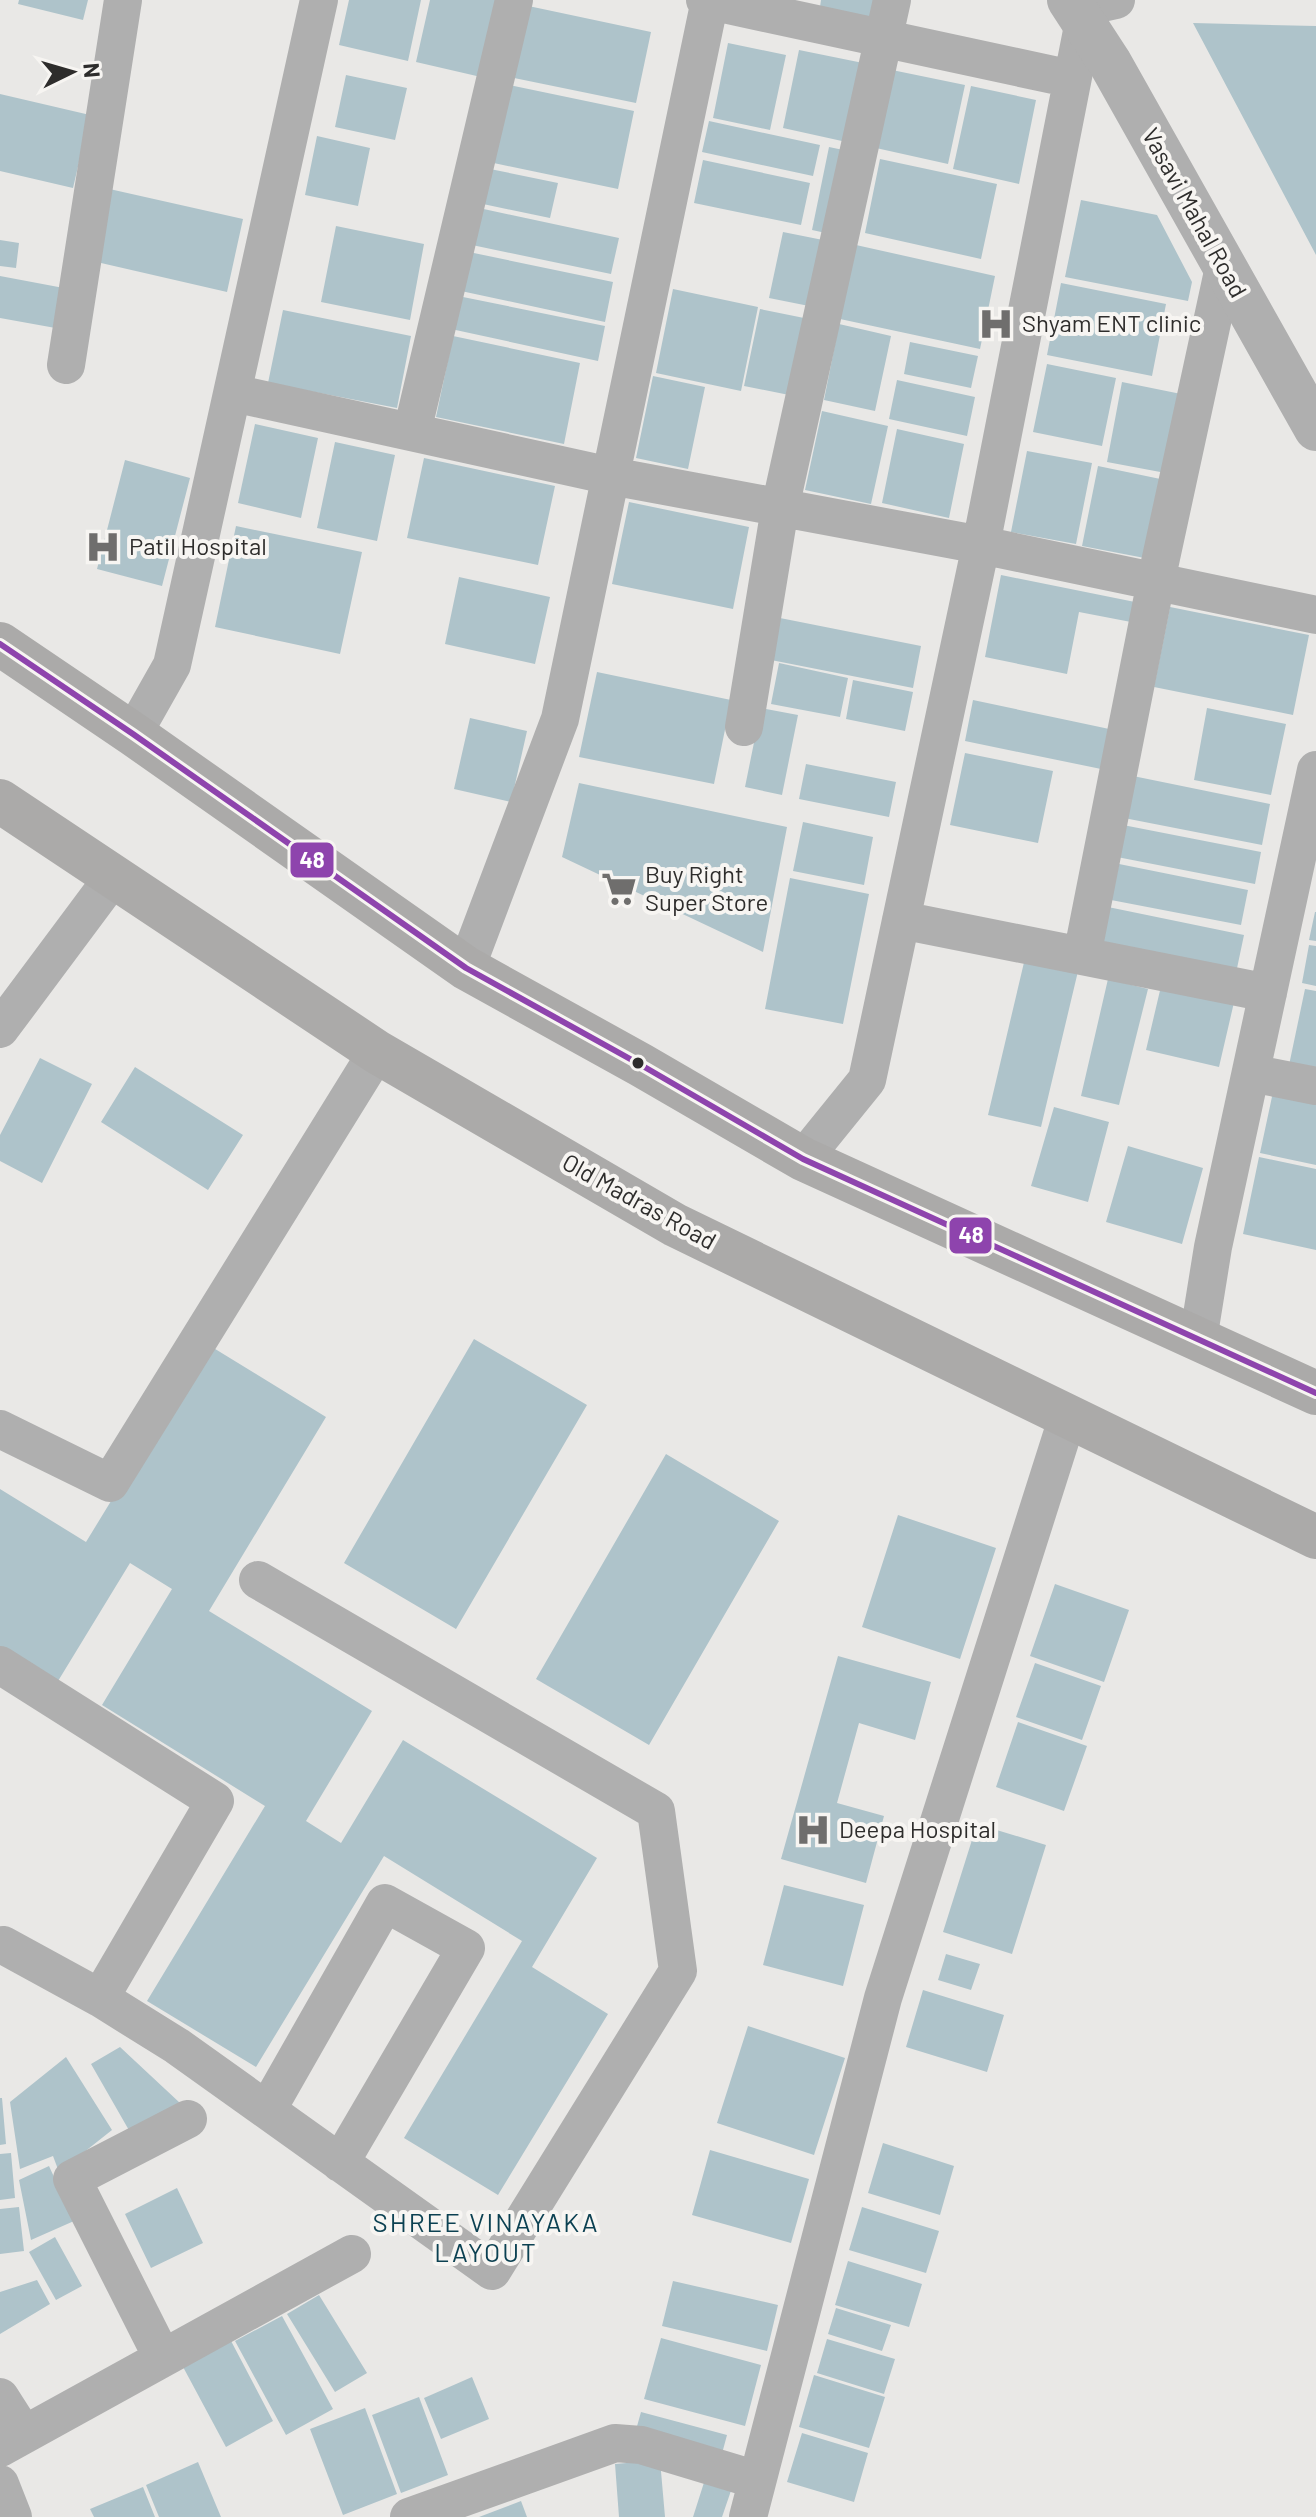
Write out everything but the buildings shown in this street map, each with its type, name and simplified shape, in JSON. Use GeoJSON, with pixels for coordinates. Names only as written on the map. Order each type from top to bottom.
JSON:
{"type":"FeatureCollection","features":[{"type":"Feature","properties":{"kind":"highway"},"geometry":{"type":"LineString","coordinates":[[0,644],[466,968],[803,1159],[1316,1393]]}},
{"type":"Feature","properties":{"kind":"highway","name":"Old Madras Road"},"geometry":{"type":"LineString","coordinates":[[0,801],[377,1052],[675,1225],[1316,1537]]}},
{"type":"Feature","properties":{"kind":"street"},"geometry":{"type":"LineString","coordinates":[[66,365],[123,0]]}},
{"type":"Feature","properties":{"kind":"street"},"geometry":{"type":"LineString","coordinates":[[133,734],[172,665],[319,0]]}},
{"type":"Feature","properties":{"kind":"street"},"geometry":{"type":"LineString","coordinates":[[412,432],[514,0]]}},
{"type":"Feature","properties":{"kind":"street"},"geometry":{"type":"LineString","coordinates":[[466,968],[560,719],[708,0],[1072,79]]}},
{"type":"Feature","properties":{"kind":"street"},"geometry":{"type":"LineString","coordinates":[[744,727],[780,508],[892,0]]}},
{"type":"Feature","properties":{"kind":"street"},"geometry":{"type":"LineString","coordinates":[[803,1159],[867,1080],[981,545],[1086,7]]}},
{"type":"Feature","properties":{"kind":"street","name":"Vasavi Mahal Road"},"geometry":{"type":"LineString","coordinates":[[1086,7],[1224,267],[1316,429]]}},
{"type":"Feature","properties":{"kind":"street"},"geometry":{"type":"LineString","coordinates":[[1082,956],[1156,581],[1224,267]]}},
{"type":"Feature","properties":{"kind":"street"},"geometry":{"type":"LineString","coordinates":[[233,393],[611,476],[981,545],[1316,615]]}},
{"type":"Feature","properties":{"kind":"street"},"geometry":{"type":"LineString","coordinates":[[1198,1340],[1213,1247],[1316,770]]}},
{"type":"Feature","properties":{"kind":"street"},"geometry":{"type":"LineString","coordinates":[[0,1029],[114,876]]}},
{"type":"Feature","properties":{"kind":"street"},"geometry":{"type":"LineString","coordinates":[[901,920],[1268,993]]}},
{"type":"Feature","properties":{"kind":"street"},"geometry":{"type":"LineString","coordinates":[[0,1429],[110,1483],[377,1052]]}},
{"type":"Feature","properties":{"kind":"street"},"geometry":{"type":"LineString","coordinates":[[1251,1073],[1316,1086]]}},
{"type":"Feature","properties":{"kind":"street"},"geometry":{"type":"LineString","coordinates":[[748,2517],[883,1998],[1068,1416]]}},
{"type":"Feature","properties":{"kind":"street"},"geometry":{"type":"LineString","coordinates":[[1,1944],[100,1998],[177,2046],[492,2271],[678,1971],[656,1811],[258,1580]]}},
{"type":"Feature","properties":{"kind":"street"},"geometry":{"type":"LineString","coordinates":[[0,1665],[215,1801],[100,1998]]}},
{"type":"Feature","properties":{"kind":"street"},"geometry":{"type":"LineString","coordinates":[[267,2110],[385,1903],[466,1948],[340,2163]]}},
{"type":"Feature","properties":{"kind":"street"},"geometry":{"type":"LineString","coordinates":[[162,2357],[72,2179],[188,2119]]}},
{"type":"Feature","properties":{"kind":"street"},"geometry":{"type":"LineString","coordinates":[[0,2397],[12,2440],[352,2254]]}},
{"type":"Feature","properties":{"kind":"street"},"geometry":{"type":"LineString","coordinates":[[409,2517],[615,2443],[641,2445],[757,2480]]}},
{"type":"Feature","properties":{"kind":"street"},"geometry":{"type":"LineString","coordinates":[[0,2484],[13,2517]]}},
{"type":"Feature","properties":{"kind":"transit line","name":"48"},"geometry":{"type":"LineString","coordinates":[[0,644],[466,968],[803,1159],[1316,1393]]}},
{"type":"Feature","properties":{"kind":"place","name":"Shyam ENT clinic"},"geometry":{"type":"Point","coordinates":[996,324]}},
{"type":"Feature","properties":{"kind":"place","name":"Patil Hospital"},"geometry":{"type":"Point","coordinates":[103,547]}},
{"type":"Feature","properties":{"kind":"place","name":"Buy Right Super Store"},"geometry":{"type":"Point","coordinates":[619,889]}},
{"type":"Feature","properties":{"kind":"place","name":"Deepa Hospital"},"geometry":{"type":"Point","coordinates":[813,1830]}},
{"type":"Feature","properties":{"kind":"district","name":"SHREE VINAYAKA LAYOUT"},"geometry":{"type":"Point","coordinates":[486,2238]}}]}
